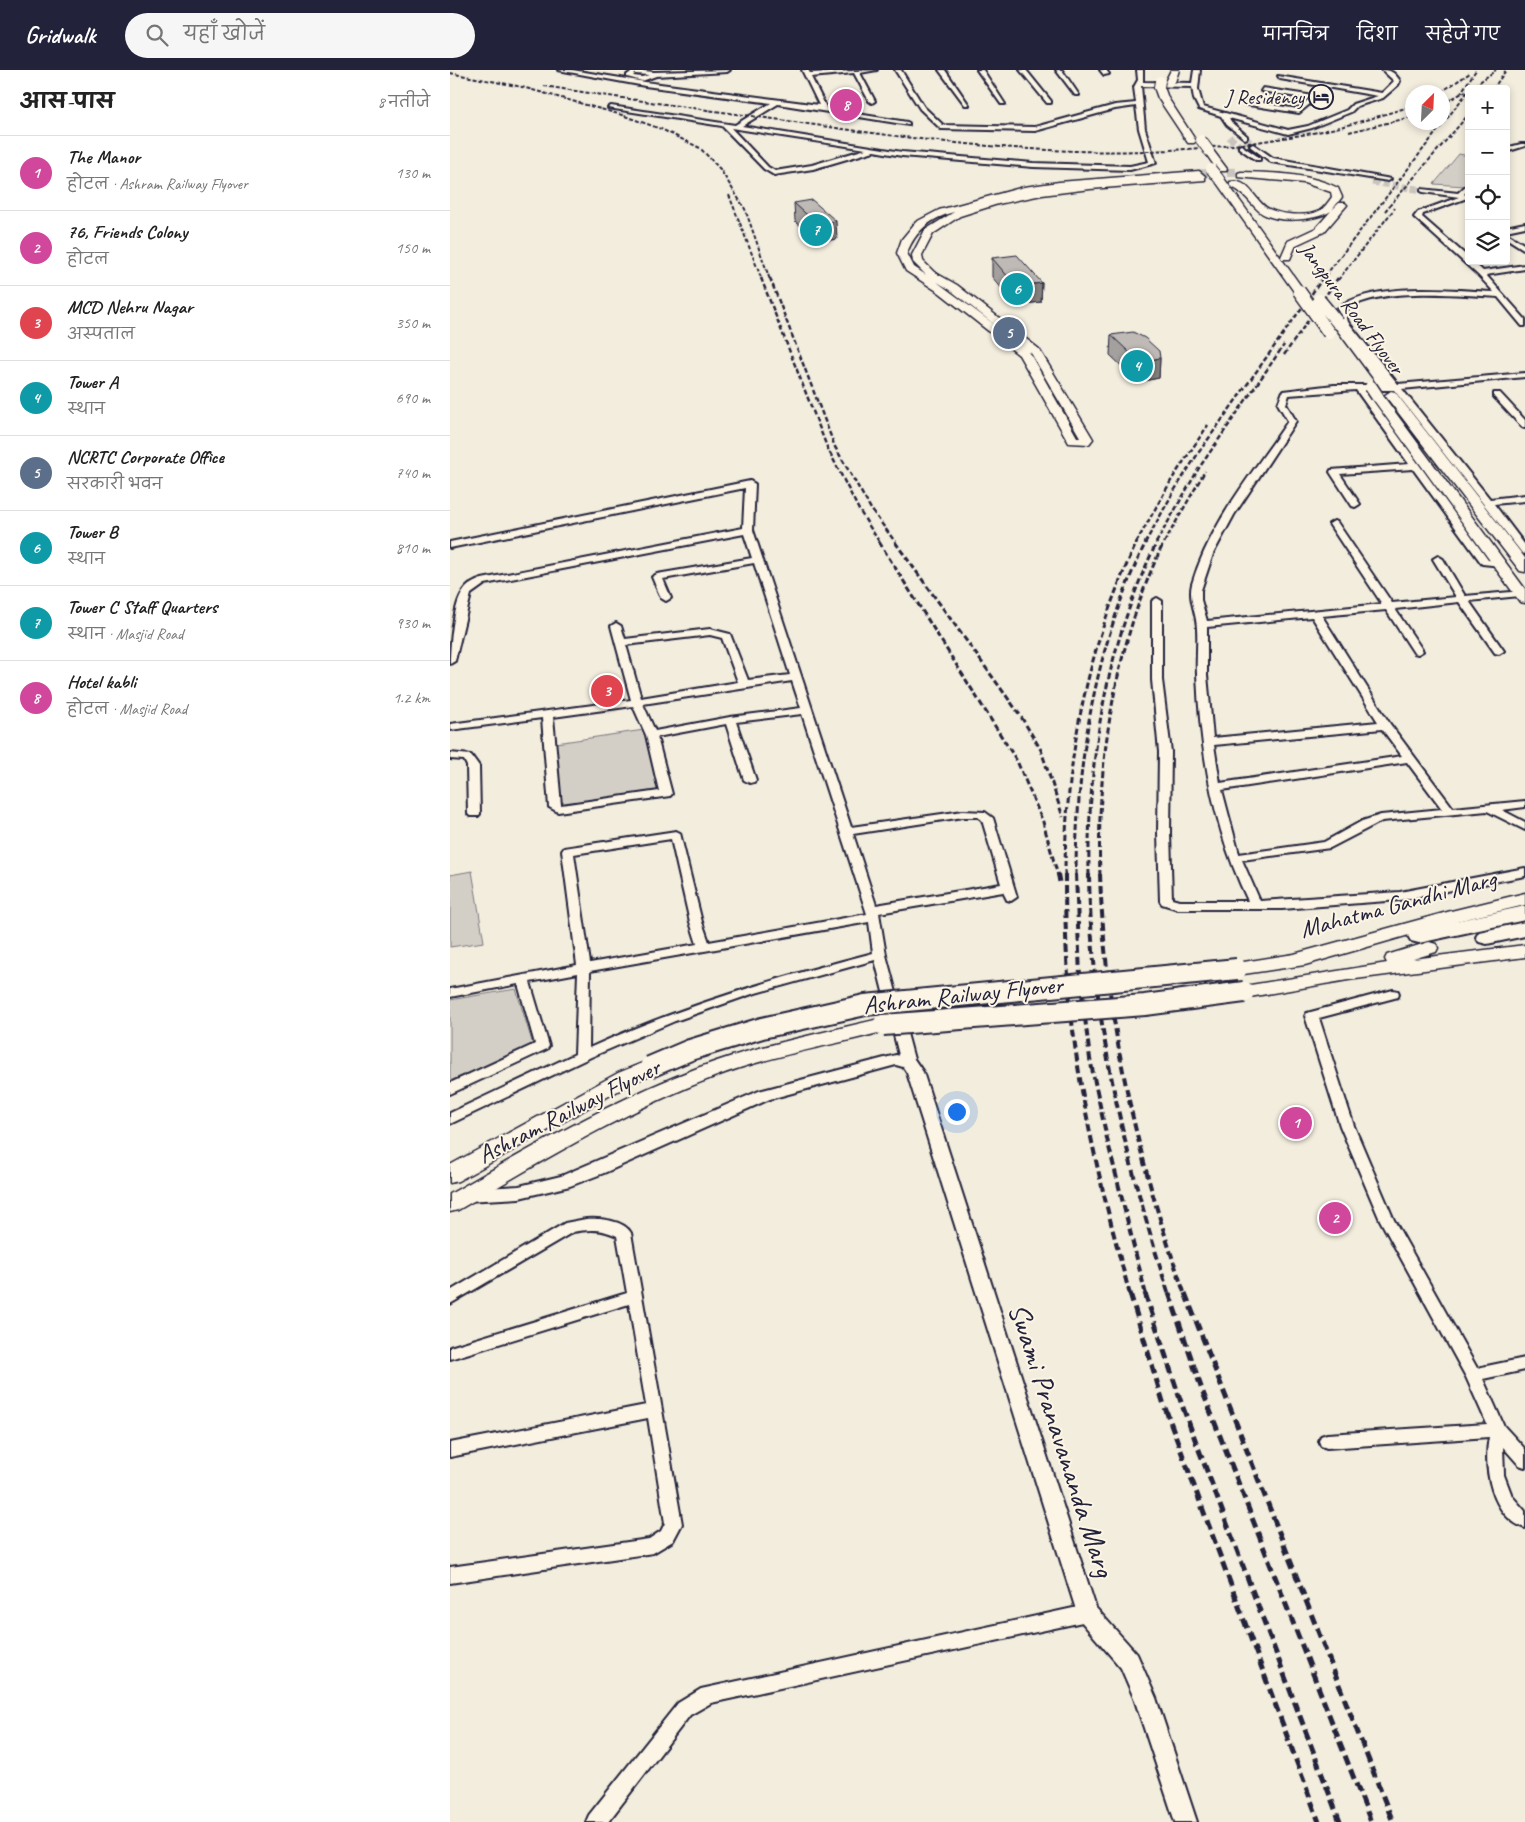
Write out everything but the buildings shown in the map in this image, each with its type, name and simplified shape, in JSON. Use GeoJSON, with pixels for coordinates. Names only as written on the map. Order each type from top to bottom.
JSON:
{"type":"FeatureCollection","features":[{"type":"Feature","properties":{"kind":"highway"},"geometry":{"type":"LineString","coordinates":[[1424,942],[1525,913]]}},
{"type":"Feature","properties":{"kind":"highway"},"geometry":{"type":"LineString","coordinates":[[1424,942],[1525,929]]}},
{"type":"Feature","properties":{"kind":"main road","name":"Jangpura Road Flyover"},"geometry":{"type":"LineString","coordinates":[[1166,70],[1160,81],[1160,92],[1176,119],[1335,341]]}},
{"type":"Feature","properties":{"kind":"main road","name":"Jangpura Road Flyover"},"geometry":{"type":"LineString","coordinates":[[1175,70],[1170,82],[1173,99],[1233,184],[1286,257],[1522,559]]}},
{"type":"Feature","properties":{"kind":"main road"},"geometry":{"type":"LineString","coordinates":[[1240,174],[1315,182],[1342,189]]}},
{"type":"Feature","properties":{"kind":"main road"},"geometry":{"type":"LineString","coordinates":[[1201,176],[1060,189],[1028,194],[974,207],[951,216],[934,226],[920,242],[917,255],[923,268],[963,294],[1040,356],[1088,439],[1085,441],[1073,440],[1024,353],[944,291],[918,276],[904,261],[902,253],[907,239],[920,224],[956,207],[1040,187],[1201,176]]}},
{"type":"Feature","properties":{"kind":"main road"},"geometry":{"type":"LineString","coordinates":[[1233,184],[1246,190],[1264,211],[1287,217],[1312,216],[1328,209],[1342,189]]}},
{"type":"Feature","properties":{"kind":"main road"},"geometry":{"type":"LineString","coordinates":[[1286,257],[1292,243],[1327,225],[1342,189]]}},
{"type":"Feature","properties":{"kind":"main road","name":"Jangpura Road Flyover"},"geometry":{"type":"LineString","coordinates":[[1353,364],[1496,560]]}},
{"type":"Feature","properties":{"kind":"main road"},"geometry":{"type":"LineString","coordinates":[[1496,560],[1522,596]]}},
{"type":"Feature","properties":{"kind":"main road","name":"Mahatma Gandhi Marg"},"geometry":{"type":"LineString","coordinates":[[1293,961],[1458,915],[1525,899]]}},
{"type":"Feature","properties":{"kind":"main road","name":"Mahatma Gandhi Marg"},"geometry":{"type":"LineString","coordinates":[[1293,961],[1424,942]]}},
{"type":"Feature","properties":{"kind":"main road","name":"Mahatma Gandhi Marg"},"geometry":{"type":"LineString","coordinates":[[1348,974],[1424,942]]}},
{"type":"Feature","properties":{"kind":"main road"},"geometry":{"type":"LineString","coordinates":[[1348,974],[1525,951]]}},
{"type":"Feature","properties":{"kind":"main road","name":"Ashram Railway Flyover"},"geometry":{"type":"LineString","coordinates":[[450,1175],[617,1083],[650,1067],[690,1050],[762,1028],[865,1005],[1237,969],[1293,961]]}},
{"type":"Feature","properties":{"kind":"main road","name":"Ashram Railway Flyover"},"geometry":{"type":"LineString","coordinates":[[458,1200],[638,1100],[708,1072],[784,1049],[883,1025],[1145,1004],[1244,992],[1348,974]]}},
{"type":"Feature","properties":{"kind":"street"},"geometry":{"type":"LineString","coordinates":[[560,70],[646,81],[654,74]]}},
{"type":"Feature","properties":{"kind":"street"},"geometry":{"type":"LineString","coordinates":[[593,75],[642,71],[654,74],[727,70]]}},
{"type":"Feature","properties":{"kind":"street"},"geometry":{"type":"LineString","coordinates":[[825,109],[807,72],[874,70]]}},
{"type":"Feature","properties":{"kind":"street"},"geometry":{"type":"LineString","coordinates":[[898,70],[922,108],[941,127],[1024,129],[1050,126],[1107,109],[1139,104]]}},
{"type":"Feature","properties":{"kind":"street"},"geometry":{"type":"LineString","coordinates":[[942,70],[967,104]]}},
{"type":"Feature","properties":{"kind":"street"},"geometry":{"type":"LineString","coordinates":[[980,70],[1002,103]]}},
{"type":"Feature","properties":{"kind":"street"},"geometry":{"type":"LineString","coordinates":[[1024,70],[1048,102]]}},
{"type":"Feature","properties":{"kind":"street"},"geometry":{"type":"LineString","coordinates":[[1059,70],[1078,94]]}},
{"type":"Feature","properties":{"kind":"street"},"geometry":{"type":"LineString","coordinates":[[611,108],[902,154],[1033,165],[1130,168],[1150,165],[1152,161],[1142,129],[1137,87],[1140,70]]}},
{"type":"Feature","properties":{"kind":"street"},"geometry":{"type":"LineString","coordinates":[[1197,70],[1195,85],[1197,103],[1201,108],[1288,132],[1310,127],[1348,111],[1356,105],[1384,95],[1397,81],[1394,76],[1385,70]]}},
{"type":"Feature","properties":{"kind":"street"},"geometry":{"type":"LineString","coordinates":[[1225,130],[1216,117],[1222,113],[1231,113],[1291,70]]}},
{"type":"Feature","properties":{"kind":"street"},"geometry":{"type":"LineString","coordinates":[[855,71],[872,101]]}},
{"type":"Feature","properties":{"kind":"street"},"geometry":{"type":"LineString","coordinates":[[631,73],[629,76],[631,78],[646,81],[907,124]]}},
{"type":"Feature","properties":{"kind":"street"},"geometry":{"type":"LineString","coordinates":[[1280,77],[1384,95]]}},
{"type":"Feature","properties":{"kind":"street"},"geometry":{"type":"LineString","coordinates":[[1139,84],[1195,85]]}},
{"type":"Feature","properties":{"kind":"street"},"geometry":{"type":"LineString","coordinates":[[1254,96],[1314,98],[1299,111],[1254,96]]}},
{"type":"Feature","properties":{"kind":"street"},"geometry":{"type":"LineString","coordinates":[[735,127],[777,102]]}},
{"type":"Feature","properties":{"kind":"street"},"geometry":{"type":"LineString","coordinates":[[1222,113],[1229,124],[1244,137]]}},
{"type":"Feature","properties":{"kind":"street"},"geometry":{"type":"LineString","coordinates":[[724,125],[742,141],[766,168],[774,173],[813,167],[874,149]]}},
{"type":"Feature","properties":{"kind":"street"},"geometry":{"type":"LineString","coordinates":[[1510,149],[1524,144]]}},
{"type":"Feature","properties":{"kind":"street"},"geometry":{"type":"LineString","coordinates":[[1253,146],[1271,160],[1388,179]]}},
{"type":"Feature","properties":{"kind":"street"},"geometry":{"type":"LineString","coordinates":[[1241,147],[1268,165],[1275,167],[1372,182]]}},
{"type":"Feature","properties":{"kind":"street"},"geometry":{"type":"LineString","coordinates":[[1426,187],[1463,195]]}},
{"type":"Feature","properties":{"kind":"street"},"geometry":{"type":"LineString","coordinates":[[1463,195],[1420,213],[1418,217],[1481,273],[1525,324]]}},
{"type":"Feature","properties":{"kind":"street"},"geometry":{"type":"LineString","coordinates":[[1510,228],[1525,225]]}},
{"type":"Feature","properties":{"kind":"street"},"geometry":{"type":"LineString","coordinates":[[1510,238],[1525,248]]}},
{"type":"Feature","properties":{"kind":"street"},"geometry":{"type":"LineString","coordinates":[[1481,273],[1525,266]]}},
{"type":"Feature","properties":{"kind":"street"},"geometry":{"type":"LineString","coordinates":[[1499,295],[1396,294],[1368,297],[1344,306],[1341,310],[1344,322],[1488,502],[1522,559]]}},
{"type":"Feature","properties":{"kind":"street"},"geometry":{"type":"LineString","coordinates":[[1256,906],[1234,858],[1226,835],[1209,742],[1202,674],[1202,624],[1195,593],[1201,571],[1218,534],[1292,421],[1282,404],[1286,393],[1396,387],[1525,375]]}},
{"type":"Feature","properties":{"kind":"street"},"geometry":{"type":"LineString","coordinates":[[1359,388],[1485,562],[1496,560]]}},
{"type":"Feature","properties":{"kind":"street"},"geometry":{"type":"LineString","coordinates":[[1497,394],[1525,425]]}},
{"type":"Feature","properties":{"kind":"street"},"geometry":{"type":"LineString","coordinates":[[1354,504],[1334,472],[1414,466]]}},
{"type":"Feature","properties":{"kind":"street"},"geometry":{"type":"LineString","coordinates":[[450,545],[750,484],[748,530],[873,914],[880,955],[908,1063],[896,1060],[765,1094],[598,1169],[564,1182],[519,1192],[458,1200]]}},
{"type":"Feature","properties":{"kind":"street"},"geometry":{"type":"LineString","coordinates":[[1488,502],[1525,498]]}},
{"type":"Feature","properties":{"kind":"street"},"geometry":{"type":"LineString","coordinates":[[1334,524],[1418,651]]}},
{"type":"Feature","properties":{"kind":"street"},"geometry":{"type":"LineString","coordinates":[[450,661],[466,594],[471,588],[482,582],[748,530]]}},
{"type":"Feature","properties":{"kind":"street"},"geometry":{"type":"LineString","coordinates":[[1438,559],[1462,599],[1499,652]]}},
{"type":"Feature","properties":{"kind":"street"},"geometry":{"type":"LineString","coordinates":[[666,598],[657,577],[757,560]]}},
{"type":"Feature","properties":{"kind":"street"},"geometry":{"type":"LineString","coordinates":[[1202,624],[1462,599],[1522,596]]}},
{"type":"Feature","properties":{"kind":"street"},"geometry":{"type":"LineString","coordinates":[[1157,600],[1158,680],[1165,752],[1166,901],[1178,905],[1256,906],[1400,896],[1525,872]]}},
{"type":"Feature","properties":{"kind":"street"},"geometry":{"type":"LineString","coordinates":[[1316,614],[1385,725],[1449,810]]}},
{"type":"Feature","properties":{"kind":"street"},"geometry":{"type":"LineString","coordinates":[[548,714],[555,807],[558,809],[666,794],[651,735],[637,702],[616,626]]}},
{"type":"Feature","properties":{"kind":"street"},"geometry":{"type":"LineString","coordinates":[[620,643],[720,632],[726,636],[744,684]]}},
{"type":"Feature","properties":{"kind":"street"},"geometry":{"type":"LineString","coordinates":[[450,727],[637,702],[795,677]]}},
{"type":"Feature","properties":{"kind":"street"},"geometry":{"type":"LineString","coordinates":[[651,735],[730,720],[808,710]]}},
{"type":"Feature","properties":{"kind":"street"},"geometry":{"type":"LineString","coordinates":[[730,720],[750,780]]}},
{"type":"Feature","properties":{"kind":"street"},"geometry":{"type":"LineString","coordinates":[[1209,742],[1385,725]]}},
{"type":"Feature","properties":{"kind":"street"},"geometry":{"type":"LineString","coordinates":[[450,756],[467,757],[473,766],[474,814]]}},
{"type":"Feature","properties":{"kind":"street"},"geometry":{"type":"LineString","coordinates":[[1217,787],[1409,758]]}},
{"type":"Feature","properties":{"kind":"street"},"geometry":{"type":"LineString","coordinates":[[1234,858],[1326,846],[1344,838],[1369,821],[1381,818],[1525,804]]}},
{"type":"Feature","properties":{"kind":"street"},"geometry":{"type":"LineString","coordinates":[[1490,808],[1525,827]]}},
{"type":"Feature","properties":{"kind":"street"},"geometry":{"type":"LineString","coordinates":[[450,993],[705,948],[873,914],[1009,892],[987,818],[981,814],[962,814],[847,830]]}},
{"type":"Feature","properties":{"kind":"street"},"geometry":{"type":"LineString","coordinates":[[582,1055],[584,968],[568,851],[676,835],[696,922],[705,948]]}},
{"type":"Feature","properties":{"kind":"street"},"geometry":{"type":"LineString","coordinates":[[450,1120],[582,1055],[672,1018],[738,994],[880,955]]}},
{"type":"Feature","properties":{"kind":"street"},"geometry":{"type":"LineString","coordinates":[[450,1089],[542,1046],[523,979]]}},
{"type":"Feature","properties":{"kind":"street"},"geometry":{"type":"LineString","coordinates":[[1392,994],[1312,1016],[1347,1126],[1387,1220],[1473,1375],[1498,1430],[1525,1460]]}},
{"type":"Feature","properties":{"kind":"street","name":"Swami Pranavananda Marg"},"geometry":{"type":"LineString","coordinates":[[908,1063],[915,1072],[1087,1613],[1129,1661],[1145,1698],[1186,1822]]}},
{"type":"Feature","properties":{"kind":"street"},"geometry":{"type":"LineString","coordinates":[[450,1298],[570,1227],[591,1223],[606,1224],[624,1233],[674,1524],[667,1536],[653,1546],[450,1575]]}},
{"type":"Feature","properties":{"kind":"street"},"geometry":{"type":"LineString","coordinates":[[450,1353],[635,1296]]}},
{"type":"Feature","properties":{"kind":"street"},"geometry":{"type":"LineString","coordinates":[[1473,1375],[1525,1364]]}},
{"type":"Feature","properties":{"kind":"street"},"geometry":{"type":"LineString","coordinates":[[450,1450],[655,1410]]}},
{"type":"Feature","properties":{"kind":"street"},"geometry":{"type":"LineString","coordinates":[[1327,1441],[1498,1430]]}},
{"type":"Feature","properties":{"kind":"street"},"geometry":{"type":"LineString","coordinates":[[1498,1430],[1494,1458],[1502,1496],[1514,1513],[1525,1521]]}},
{"type":"Feature","properties":{"kind":"street"},"geometry":{"type":"LineString","coordinates":[[596,1822],[684,1709],[707,1695],[1087,1613]]}},
{"type":"Feature","properties":{"kind":"shaded area"},"geometry":{"type":"Polygon","coordinates":[[[1266,92],[1310,99],[1296,110],[1251,102],[1266,92]]]}},
{"type":"Feature","properties":{"kind":"shaded area"},"geometry":{"type":"Polygon","coordinates":[[[1459,154],[1465,155],[1465,186],[1434,184],[1459,154]]]}},
{"type":"Feature","properties":{"kind":"shaded area"},"geometry":{"type":"Polygon","coordinates":[[[644,730],[666,791],[561,807],[556,743],[644,730]]]}},
{"type":"Feature","properties":{"kind":"shaded area"},"geometry":{"type":"Polygon","coordinates":[[[472,871],[484,942],[450,947],[450,875],[472,871]]]}},
{"type":"Feature","properties":{"kind":"shaded area"},"geometry":{"type":"Polygon","coordinates":[[[516,989],[533,1045],[450,1081],[450,1000],[516,989]]]}},
{"type":"Feature","properties":{"kind":"tunnel"},"geometry":{"type":"LineString","coordinates":[[1229,137],[1241,147]]}},
{"type":"Feature","properties":{"kind":"tunnel"},"geometry":{"type":"LineString","coordinates":[[1245,137],[1253,146]]}},
{"type":"Feature","properties":{"kind":"tunnel"},"geometry":{"type":"LineString","coordinates":[[1199,174],[1239,172]]}},
{"type":"Feature","properties":{"kind":"tunnel"},"geometry":{"type":"LineString","coordinates":[[1372,182],[1423,190]]}},
{"type":"Feature","properties":{"kind":"railway"},"geometry":{"type":"LineString","coordinates":[[1460,94],[1476,70]]}},
{"type":"Feature","properties":{"kind":"railway"},"geometry":{"type":"LineString","coordinates":[[1475,85],[1496,70]]}},
{"type":"Feature","properties":{"kind":"railway"},"geometry":{"type":"LineString","coordinates":[[1496,85],[1506,70]]}},
{"type":"Feature","properties":{"kind":"railway"},"geometry":{"type":"LineString","coordinates":[[450,73],[522,87],[622,115],[661,129],[700,148],[720,169],[745,209],[770,280]]}},
{"type":"Feature","properties":{"kind":"railway"},"geometry":{"type":"LineString","coordinates":[[1450,86],[1470,73]]}},
{"type":"Feature","properties":{"kind":"railway"},"geometry":{"type":"LineString","coordinates":[[544,86],[917,139],[1044,150],[1171,150],[1236,145],[1301,135],[1343,126],[1405,108]]}},
{"type":"Feature","properties":{"kind":"railway"},"geometry":{"type":"LineString","coordinates":[[1450,100],[1465,92]]}},
{"type":"Feature","properties":{"kind":"railway"},"geometry":{"type":"LineString","coordinates":[[1322,280],[1465,95]]}},
{"type":"Feature","properties":{"kind":"railway"},"geometry":{"type":"LineString","coordinates":[[1349,132],[1405,119]]}},
{"type":"Feature","properties":{"kind":"railway"},"geometry":{"type":"LineString","coordinates":[[1385,211],[1465,119]]}},
{"type":"Feature","properties":{"kind":"railway"},"geometry":{"type":"LineString","coordinates":[[729,195],[762,280]]}},
{"type":"Feature","properties":{"kind":"railway"},"geometry":{"type":"LineString","coordinates":[[1338,280],[1395,208]]}},
{"type":"Feature","properties":{"kind":"railway"},"geometry":{"type":"LineString","coordinates":[[761,278],[827,447],[859,510],[880,543]]}},
{"type":"Feature","properties":{"kind":"railway"},"geometry":{"type":"LineString","coordinates":[[770,278],[835,447],[871,509],[896,543]]}},
{"type":"Feature","properties":{"kind":"railway"},"geometry":{"type":"LineString","coordinates":[[1145,543],[1174,491],[1199,452],[1323,278]]}},
{"type":"Feature","properties":{"kind":"railway"},"geometry":{"type":"LineString","coordinates":[[1284,355],[1338,278]]}},
{"type":"Feature","properties":{"kind":"railway"},"geometry":{"type":"LineString","coordinates":[[1156,543],[1199,468],[1284,345]]}},
{"type":"Feature","properties":{"kind":"railway"},"geometry":{"type":"LineString","coordinates":[[1136,543],[1172,479],[1208,425]]}},
{"type":"Feature","properties":{"kind":"railway"},"geometry":{"type":"LineString","coordinates":[[1164,543],[1205,471]]}},
{"type":"Feature","properties":{"kind":"railway"},"geometry":{"type":"LineString","coordinates":[[879,542],[1017,761],[1043,822],[1058,876]]}},
{"type":"Feature","properties":{"kind":"railway"},"geometry":{"type":"LineString","coordinates":[[895,542],[1020,715],[1041,750],[1063,817]]}},
{"type":"Feature","properties":{"kind":"railway"},"geometry":{"type":"LineString","coordinates":[[1065,875],[1069,790],[1082,705],[1092,663],[1105,622],[1137,542]]}},
{"type":"Feature","properties":{"kind":"railway"},"geometry":{"type":"LineString","coordinates":[[1076,875],[1080,790],[1092,705],[1101,663],[1114,622],[1128,581],[1146,542]]}},
{"type":"Feature","properties":{"kind":"railway"},"geometry":{"type":"LineString","coordinates":[[1089,874],[1092,789],[1103,704],[1125,622],[1139,581],[1157,542]]}},
{"type":"Feature","properties":{"kind":"railway"},"geometry":{"type":"LineString","coordinates":[[1100,874],[1101,790],[1112,705],[1133,621],[1147,581],[1164,542]]}},
{"type":"Feature","properties":{"kind":"railway"},"geometry":{"type":"LineString","coordinates":[[1058,874],[1060,885]]}},
{"type":"Feature","properties":{"kind":"railway"},"geometry":{"type":"LineString","coordinates":[[1089,874],[1091,928],[1096,981],[1113,1087],[1138,1192],[1169,1295]]}},
{"type":"Feature","properties":{"kind":"railway"},"geometry":{"type":"LineString","coordinates":[[1100,874],[1109,982],[1126,1088],[1152,1192],[1185,1295]]}},
{"type":"Feature","properties":{"kind":"railway"},"geometry":{"type":"LineString","coordinates":[[1065,875],[1068,977],[1084,1103],[1113,1232],[1130,1295]]}},
{"type":"Feature","properties":{"kind":"railway"},"geometry":{"type":"LineString","coordinates":[[1076,875],[1080,977],[1090,1059],[1108,1143],[1146,1295]]}},
{"type":"Feature","properties":{"kind":"railway"},"geometry":{"type":"LineString","coordinates":[[1130,1293],[1164,1405],[1319,1822]]}},
{"type":"Feature","properties":{"kind":"railway"},"geometry":{"type":"LineString","coordinates":[[1145,1293],[1182,1405],[1340,1822]]}},
{"type":"Feature","properties":{"kind":"railway"},"geometry":{"type":"LineString","coordinates":[[1169,1293],[1202,1390],[1371,1822]]}},
{"type":"Feature","properties":{"kind":"railway"},"geometry":{"type":"LineString","coordinates":[[1185,1293],[1393,1822]]}},
{"type":"Feature","properties":{"kind":"place","name":"J Residency"},"geometry":{"type":"Point","coordinates":[1321,97]}},
{"type":"Feature","properties":{"kind":"place","name":"Hotel kabli"},"geometry":{"type":"Point","coordinates":[846,105]}},
{"type":"Feature","properties":{"kind":"place","name":"Tower C Staff Quarters"},"geometry":{"type":"Point","coordinates":[816,230]}},
{"type":"Feature","properties":{"kind":"place","name":"Tower B"},"geometry":{"type":"Point","coordinates":[1017,289]}},
{"type":"Feature","properties":{"kind":"place","name":"NCRTC Corporate Office"},"geometry":{"type":"Point","coordinates":[1009,333]}},
{"type":"Feature","properties":{"kind":"place","name":"Tower A"},"geometry":{"type":"Point","coordinates":[1137,366]}},
{"type":"Feature","properties":{"kind":"place","name":"MCD Nehru Nagar"},"geometry":{"type":"Point","coordinates":[607,691]}},
{"type":"Feature","properties":{"kind":"place","name":"The Manor"},"geometry":{"type":"Point","coordinates":[1296,1123]}},
{"type":"Feature","properties":{"kind":"place","name":"76, Friends Colony"},"geometry":{"type":"Point","coordinates":[1335,1218]}}]}
